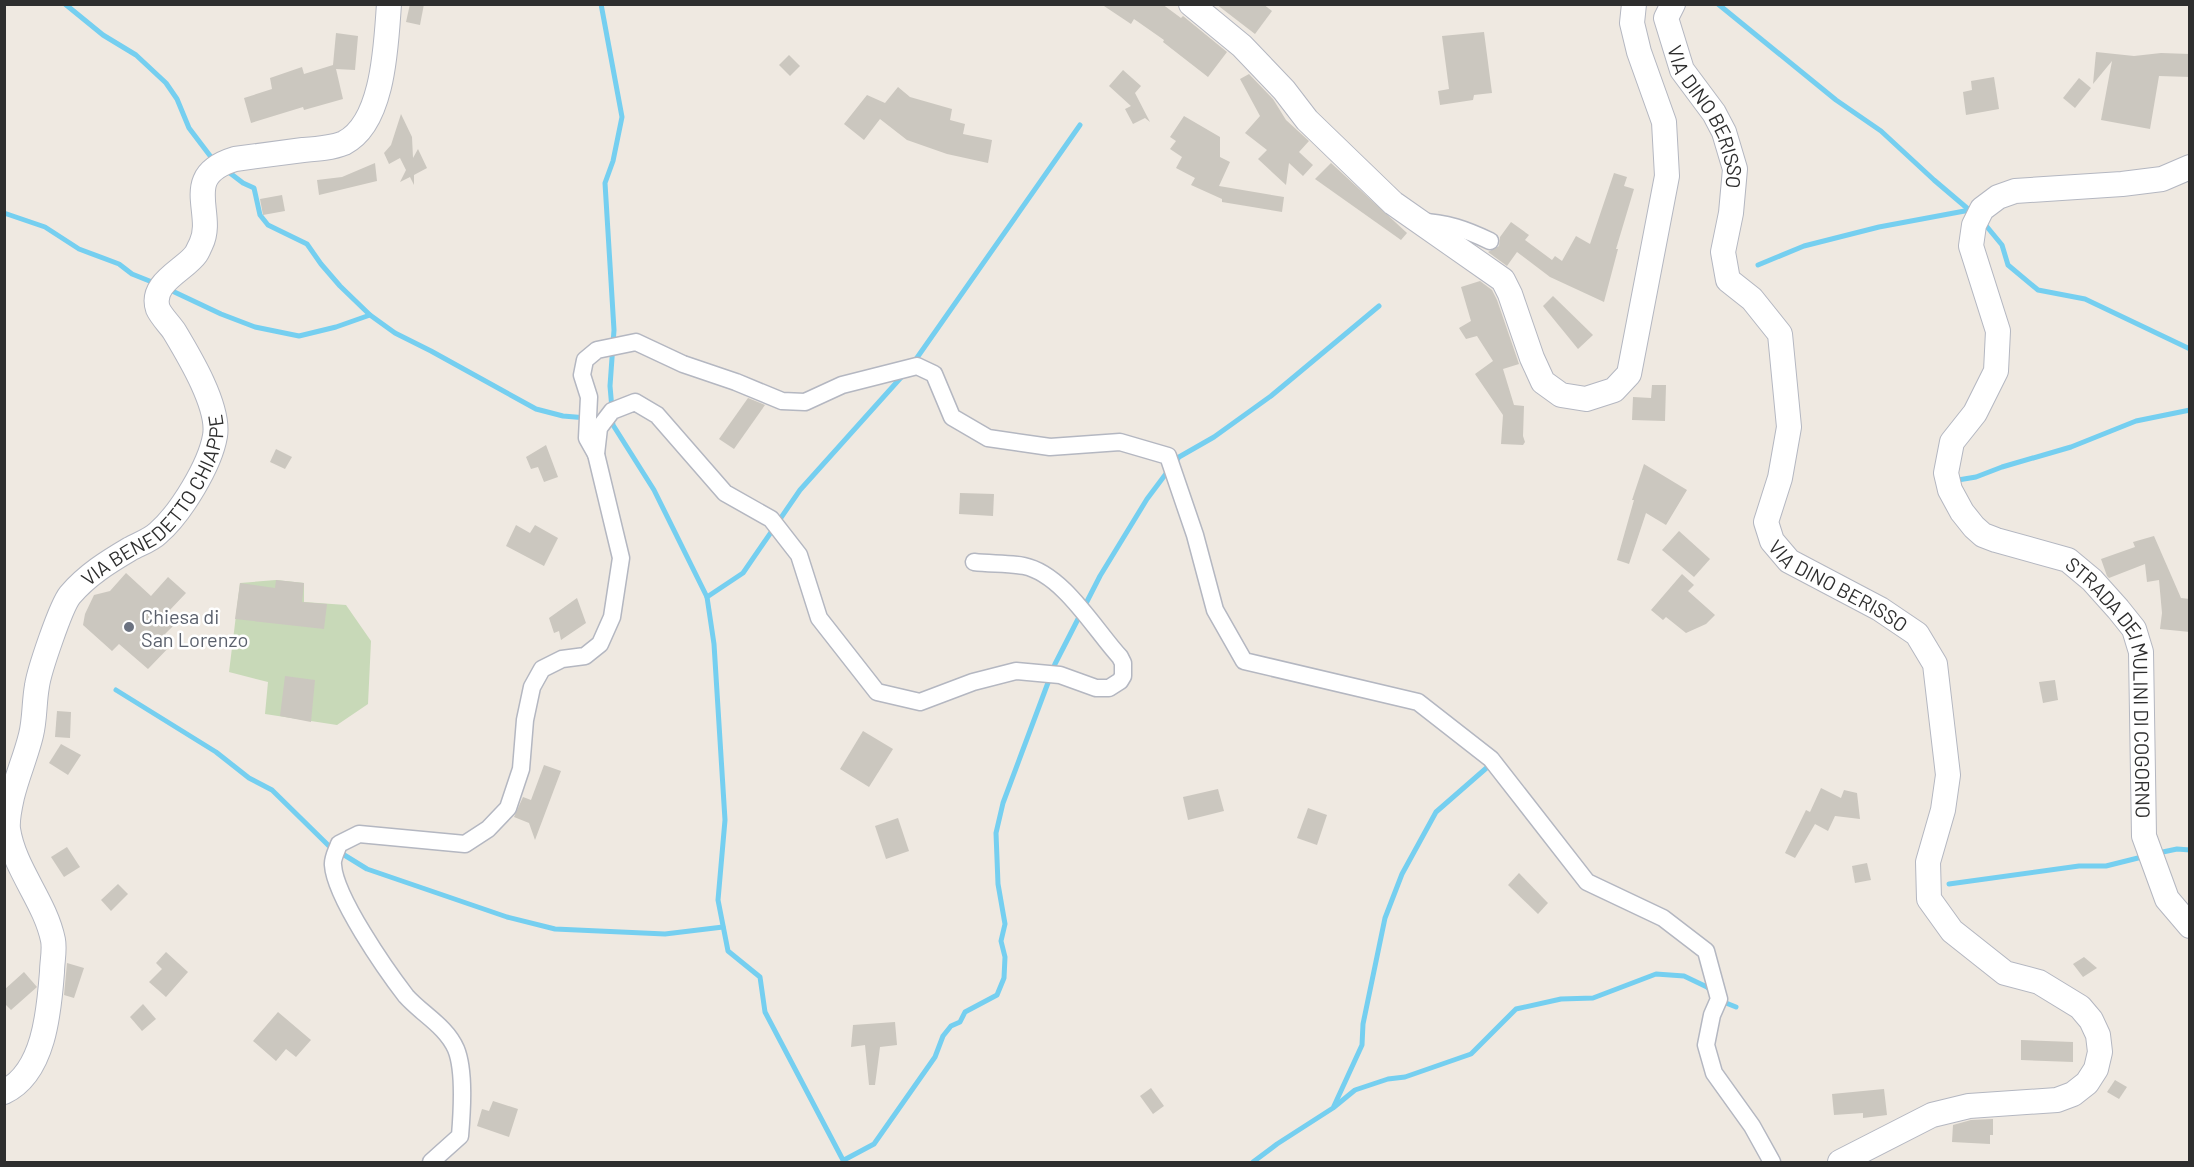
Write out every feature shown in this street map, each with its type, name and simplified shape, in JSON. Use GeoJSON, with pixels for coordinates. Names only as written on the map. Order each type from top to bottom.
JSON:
{"type":"FeatureCollection","features":[{"type":"Feature","properties":{"kind":"street","name":"VIA BENEDETTO CHIAPPE"},"geometry":{"type":"LineString","coordinates":[[4,1092],[15,1087],[27,1075],[43,1035],[50,1003],[54,941],[16,855],[8,828],[12,796],[31,733],[37,683],[68,597],[103,565],[158,533],[187,500],[208,459],[216,434],[211,406],[194,366],[176,334],[158,309],[158,297],[169,277],[195,255],[204,237],[202,195],[205,182],[212,171],[223,163],[235,159],[329,147],[344,142],[362,127],[373,106],[379,82],[389,4]]}},
{"type":"Feature","properties":{"kind":"street","name":"VIA DINO BERISSO"},"geometry":{"type":"LineString","coordinates":[[1191,4],[1242,46],[1284,90],[1306,120],[1393,203],[1503,280],[1543,382],[1561,395],[1586,399],[1614,390],[1629,374],[1667,176],[1664,122],[1639,52],[1629,10]]}},
{"type":"Feature","properties":{"kind":"street","name":"VIA DINO BERISSO"},"geometry":{"type":"LineString","coordinates":[[1673,4],[1666,18],[1682,70],[1714,113],[1724,132],[1735,169],[1731,213],[1723,252],[1728,280],[1752,300],[1779,333],[1789,427],[1779,478],[1766,522],[1772,541],[1789,561],[1880,609],[1917,634],[1935,664],[1948,776],[1943,810],[1928,862],[1929,899],[1952,931],[2005,973],[2038,982],[2080,1007],[2091,1020],[2098,1035],[2100,1052],[2096,1069],[2086,1083],[2073,1094],[2057,1100],[1969,1106],[1932,1115],[1840,1162]]}},
{"type":"Feature","properties":{"kind":"street","name":"STRADA DEI MULINI DI COGORNO"},"geometry":{"type":"LineString","coordinates":[[2190,167],[2162,178],[2122,184],[2015,191],[1998,197],[1982,209],[1974,225],[1971,246],[1998,331],[1996,371],[1975,413],[1953,442],[1946,473],[1950,490],[1962,512],[1983,535],[2068,561],[2092,580],[2134,629],[2141,652],[2144,836],[2167,899],[2190,926]]}},
{"type":"Feature","properties":{"kind":"street"},"geometry":{"type":"LineString","coordinates":[[1419,222],[1441,222],[1490,241]]}},
{"type":"Feature","properties":{"kind":"street"},"geometry":{"type":"LineString","coordinates":[[431,1162],[460,1136],[463,1107],[456,1050],[445,1033],[407,997],[370,942],[341,896],[332,864],[339,844],[359,834],[465,844],[488,829],[508,808],[521,769],[525,720],[532,687],[542,669],[562,659],[585,656],[600,644],[612,617],[621,558],[596,454],[587,438],[588,398],[582,375],[585,360],[597,350],[636,342],[683,364],[782,400],[805,402],[842,385],[917,366],[934,374],[952,417],[988,438],[1050,447],[1120,442],[1168,456],[1195,534],[1215,610],[1244,661],[1418,702],[1491,759],[1587,882],[1663,918],[1706,951],[1719,999],[1712,1015],[1706,1045],[1714,1073],[1752,1126],[1772,1162]]}},
{"type":"Feature","properties":{"kind":"street"},"geometry":{"type":"LineString","coordinates":[[596,454],[599,428],[612,411],[635,402],[657,415],[725,493],[771,519],[799,555],[819,618],[877,692],[920,702],[973,682],[1016,671],[1060,675],[1102,689],[1109,688],[1120,681],[1124,669],[1120,657],[1072,597],[1045,575],[1026,567],[974,562]]}},
{"type":"Feature","properties":{"kind":"green space"},"geometry":{"type":"Polygon","coordinates":[[[276,580],[304,583],[304,602],[346,605],[371,641],[368,704],[337,725],[265,714],[268,682],[229,672],[240,583],[276,580]]]}},
{"type":"Feature","properties":{"kind":"building"},"geometry":{"type":"Polygon","coordinates":[[[410,4],[424,4],[420,25],[406,22],[410,4]]]}},
{"type":"Feature","properties":{"kind":"building"},"geometry":{"type":"Polygon","coordinates":[[[1101,4],[1162,4],[1181,18],[1183,16],[1227,52],[1208,77],[1163,42],[1164,40],[1134,19],[1131,24],[1101,4]]]}},
{"type":"Feature","properties":{"kind":"building"},"geometry":{"type":"Polygon","coordinates":[[[1216,4],[1263,4],[1272,11],[1255,34],[1216,4]]]}},
{"type":"Feature","properties":{"kind":"building"},"geometry":{"type":"Polygon","coordinates":[[[1484,32],[1492,93],[1474,95],[1473,100],[1440,105],[1438,91],[1449,89],[1442,36],[1484,32]]]}},
{"type":"Feature","properties":{"kind":"building"},"geometry":{"type":"Polygon","coordinates":[[[336,33],[358,36],[355,70],[336,69],[343,99],[304,110],[303,107],[251,123],[244,98],[272,89],[270,78],[302,67],[304,74],[333,65],[336,33]]]}},
{"type":"Feature","properties":{"kind":"building"},"geometry":{"type":"Polygon","coordinates":[[[2096,52],[2134,56],[2161,53],[2190,54],[2190,77],[2159,76],[2150,129],[2101,120],[2112,61],[2093,84],[2096,52]]]}},
{"type":"Feature","properties":{"kind":"building"},"geometry":{"type":"Polygon","coordinates":[[[789,55],[800,66],[790,76],[779,65],[789,55]]]}},
{"type":"Feature","properties":{"kind":"building"},"geometry":{"type":"Polygon","coordinates":[[[1123,70],[1141,86],[1135,93],[1150,122],[1145,118],[1133,124],[1125,109],[1131,106],[1109,86],[1123,70]]]}},
{"type":"Feature","properties":{"kind":"building"},"geometry":{"type":"Polygon","coordinates":[[[1249,74],[1273,99],[1286,120],[1309,141],[1299,152],[1313,165],[1303,176],[1289,163],[1286,185],[1258,159],[1267,150],[1245,133],[1260,116],[1240,79],[1249,74]]]}},
{"type":"Feature","properties":{"kind":"building"},"geometry":{"type":"Polygon","coordinates":[[[1994,77],[1999,109],[1966,115],[1963,92],[1972,90],[1971,81],[1994,77]]]}},
{"type":"Feature","properties":{"kind":"building"},"geometry":{"type":"Polygon","coordinates":[[[2079,78],[2091,88],[2075,108],[2063,98],[2079,78]]]}},
{"type":"Feature","properties":{"kind":"building"},"geometry":{"type":"Polygon","coordinates":[[[898,87],[910,97],[952,109],[950,120],[965,124],[963,134],[992,140],[988,163],[947,154],[907,140],[880,119],[864,140],[844,124],[867,95],[885,103],[898,87]]]}},
{"type":"Feature","properties":{"kind":"building"},"geometry":{"type":"Polygon","coordinates":[[[401,114],[412,137],[413,158],[418,149],[427,168],[414,175],[414,185],[410,177],[400,182],[406,170],[400,158],[389,164],[384,153],[391,145],[401,114]]]}},
{"type":"Feature","properties":{"kind":"building"},"geometry":{"type":"Polygon","coordinates":[[[1184,116],[1220,137],[1220,157],[1230,162],[1219,186],[1284,197],[1282,212],[1222,202],[1222,199],[1191,185],[1195,178],[1176,168],[1182,157],[1170,149],[1176,141],[1170,137],[1184,116]]]}},
{"type":"Feature","properties":{"kind":"building"},"geometry":{"type":"Polygon","coordinates":[[[375,163],[377,181],[319,195],[317,180],[342,177],[375,163]]]}},
{"type":"Feature","properties":{"kind":"building"},"geometry":{"type":"Polygon","coordinates":[[[1331,163],[1407,233],[1401,240],[1315,179],[1331,163]]]}},
{"type":"Feature","properties":{"kind":"building"},"geometry":{"type":"Polygon","coordinates":[[[1614,173],[1627,177],[1624,186],[1634,189],[1616,249],[1618,249],[1604,302],[1550,277],[1517,252],[1507,266],[1488,252],[1499,246],[1500,237],[1511,222],[1529,235],[1525,240],[1552,260],[1555,256],[1562,261],[1576,236],[1590,244],[1614,173]]]}},
{"type":"Feature","properties":{"kind":"building"},"geometry":{"type":"Polygon","coordinates":[[[282,195],[285,211],[263,215],[260,199],[282,195]]]}},
{"type":"Feature","properties":{"kind":"building"},"geometry":{"type":"Polygon","coordinates":[[[1480,281],[1492,290],[1497,300],[1519,364],[1503,369],[1514,405],[1524,406],[1523,436],[1525,442],[1523,445],[1501,444],[1503,415],[1475,374],[1493,361],[1477,336],[1466,339],[1459,328],[1471,321],[1461,287],[1480,281]]]}},
{"type":"Feature","properties":{"kind":"building"},"geometry":{"type":"Polygon","coordinates":[[[1553,296],[1593,335],[1578,349],[1543,306],[1553,296]]]}},
{"type":"Feature","properties":{"kind":"building"},"geometry":{"type":"Polygon","coordinates":[[[1652,385],[1666,385],[1665,421],[1632,420],[1633,397],[1651,398],[1652,385]]]}},
{"type":"Feature","properties":{"kind":"building"},"geometry":{"type":"Polygon","coordinates":[[[748,398],[765,405],[734,449],[719,439],[748,398]]]}},
{"type":"Feature","properties":{"kind":"building"},"geometry":{"type":"Polygon","coordinates":[[[546,445],[558,477],[544,482],[538,467],[531,469],[526,457],[546,445]]]}},
{"type":"Feature","properties":{"kind":"building"},"geometry":{"type":"Polygon","coordinates":[[[276,449],[292,457],[285,469],[270,462],[276,449]]]}},
{"type":"Feature","properties":{"kind":"building"},"geometry":{"type":"Polygon","coordinates":[[[1644,464],[1687,490],[1666,525],[1646,513],[1629,564],[1617,560],[1634,500],[1632,500],[1644,464]]]}},
{"type":"Feature","properties":{"kind":"building"},"geometry":{"type":"Polygon","coordinates":[[[960,493],[994,494],[993,516],[959,514],[960,493]]]}},
{"type":"Feature","properties":{"kind":"building"},"geometry":{"type":"Polygon","coordinates":[[[516,525],[530,533],[535,525],[558,538],[544,566],[506,546],[516,525]]]}},
{"type":"Feature","properties":{"kind":"building"},"geometry":{"type":"Polygon","coordinates":[[[1679,531],[1710,559],[1694,577],[1662,550],[1679,531]]]}},
{"type":"Feature","properties":{"kind":"building"},"geometry":{"type":"Polygon","coordinates":[[[2154,536],[2181,598],[2190,599],[2190,632],[2160,629],[2162,613],[2159,580],[2147,582],[2145,564],[2109,578],[2107,576],[2101,559],[2135,547],[2133,542],[2154,536]]]}},
{"type":"Feature","properties":{"kind":"building"},"geometry":{"type":"Polygon","coordinates":[[[126,573],[151,596],[168,577],[186,593],[168,612],[178,621],[165,634],[174,642],[148,669],[119,644],[112,651],[83,625],[85,614],[94,595],[110,591],[126,573]]]}},
{"type":"Feature","properties":{"kind":"building"},"geometry":{"type":"Polygon","coordinates":[[[1682,574],[1694,585],[1688,591],[1715,615],[1706,624],[1686,633],[1666,617],[1663,620],[1651,610],[1682,574]]]}},
{"type":"Feature","properties":{"kind":"building"},"geometry":{"type":"Polygon","coordinates":[[[276,580],[304,583],[302,602],[327,604],[324,629],[235,619],[240,583],[275,588],[276,580]]]}},
{"type":"Feature","properties":{"kind":"building"},"geometry":{"type":"Polygon","coordinates":[[[577,598],[586,623],[561,640],[559,631],[554,633],[549,618],[577,598]]]}},
{"type":"Feature","properties":{"kind":"building"},"geometry":{"type":"Polygon","coordinates":[[[285,676],[315,680],[311,722],[280,716],[285,676]]]}},
{"type":"Feature","properties":{"kind":"building"},"geometry":{"type":"Polygon","coordinates":[[[2055,680],[2058,700],[2043,703],[2039,682],[2055,680]]]}},
{"type":"Feature","properties":{"kind":"building"},"geometry":{"type":"Polygon","coordinates":[[[57,711],[71,712],[70,738],[55,737],[57,711]]]}},
{"type":"Feature","properties":{"kind":"building"},"geometry":{"type":"Polygon","coordinates":[[[863,731],[893,749],[869,787],[840,769],[863,731]]]}},
{"type":"Feature","properties":{"kind":"building"},"geometry":{"type":"Polygon","coordinates":[[[61,744],[81,755],[68,775],[49,763],[61,744]]]}},
{"type":"Feature","properties":{"kind":"building"},"geometry":{"type":"Polygon","coordinates":[[[544,765],[561,771],[535,840],[529,823],[514,817],[523,797],[531,800],[544,765]]]}},
{"type":"Feature","properties":{"kind":"building"},"geometry":{"type":"Polygon","coordinates":[[[1821,788],[1841,798],[1844,790],[1857,793],[1860,819],[1835,816],[1828,831],[1815,824],[1795,858],[1785,853],[1806,810],[1810,812],[1821,788]]]}},
{"type":"Feature","properties":{"kind":"building"},"geometry":{"type":"Polygon","coordinates":[[[1218,789],[1224,811],[1188,820],[1183,797],[1218,789]]]}},
{"type":"Feature","properties":{"kind":"building"},"geometry":{"type":"Polygon","coordinates":[[[1308,808],[1327,815],[1317,845],[1297,838],[1308,808]]]}},
{"type":"Feature","properties":{"kind":"building"},"geometry":{"type":"Polygon","coordinates":[[[898,818],[909,851],[886,859],[875,826],[898,818]]]}},
{"type":"Feature","properties":{"kind":"building"},"geometry":{"type":"Polygon","coordinates":[[[67,847],[80,867],[64,877],[51,857],[67,847]]]}},
{"type":"Feature","properties":{"kind":"building"},"geometry":{"type":"Polygon","coordinates":[[[1867,863],[1871,880],[1855,883],[1852,866],[1867,863]]]}},
{"type":"Feature","properties":{"kind":"building"},"geometry":{"type":"Polygon","coordinates":[[[1519,873],[1548,903],[1538,914],[1508,885],[1519,873]]]}},
{"type":"Feature","properties":{"kind":"building"},"geometry":{"type":"Polygon","coordinates":[[[118,884],[128,894],[111,911],[101,900],[118,884]]]}},
{"type":"Feature","properties":{"kind":"building"},"geometry":{"type":"Polygon","coordinates":[[[166,952],[188,972],[166,997],[149,982],[162,969],[156,963],[166,952]]]}},
{"type":"Feature","properties":{"kind":"building"},"geometry":{"type":"Polygon","coordinates":[[[2084,957],[2097,968],[2083,977],[2073,964],[2084,957]]]}},
{"type":"Feature","properties":{"kind":"building"},"geometry":{"type":"Polygon","coordinates":[[[67,963],[84,968],[74,998],[64,995],[67,963]]]}},
{"type":"Feature","properties":{"kind":"building"},"geometry":{"type":"Polygon","coordinates":[[[24,972],[37,987],[11,1010],[4,1003],[4,990],[24,972]]]}},
{"type":"Feature","properties":{"kind":"building"},"geometry":{"type":"Polygon","coordinates":[[[143,1004],[156,1019],[142,1031],[130,1017],[143,1004]]]}},
{"type":"Feature","properties":{"kind":"building"},"geometry":{"type":"Polygon","coordinates":[[[278,1012],[311,1040],[296,1057],[286,1049],[276,1061],[253,1041],[278,1012]]]}},
{"type":"Feature","properties":{"kind":"building"},"geometry":{"type":"Polygon","coordinates":[[[895,1022],[897,1045],[880,1047],[875,1085],[869,1085],[865,1045],[851,1047],[853,1025],[895,1022]]]}},
{"type":"Feature","properties":{"kind":"building"},"geometry":{"type":"Polygon","coordinates":[[[2021,1040],[2073,1042],[2073,1062],[2021,1060],[2021,1040]]]}},
{"type":"Feature","properties":{"kind":"building"},"geometry":{"type":"Polygon","coordinates":[[[2115,1080],[2127,1087],[2119,1099],[2107,1092],[2115,1080]]]}},
{"type":"Feature","properties":{"kind":"building"},"geometry":{"type":"Polygon","coordinates":[[[1151,1088],[1164,1106],[1153,1114],[1140,1096],[1151,1088]]]}},
{"type":"Feature","properties":{"kind":"building"},"geometry":{"type":"Polygon","coordinates":[[[1884,1089],[1887,1115],[1863,1118],[1863,1113],[1834,1115],[1832,1094],[1884,1089]]]}},
{"type":"Feature","properties":{"kind":"building"},"geometry":{"type":"Polygon","coordinates":[[[493,1101],[518,1109],[509,1137],[477,1126],[482,1109],[489,1111],[493,1101]]]}},
{"type":"Feature","properties":{"kind":"building"},"geometry":{"type":"Polygon","coordinates":[[[1993,1119],[1993,1135],[1990,1135],[1990,1144],[1952,1142],[1953,1125],[1971,1120],[1993,1119]]]}},
{"type":"Feature","properties":{"kind":"waterway"},"geometry":{"type":"LineString","coordinates":[[65,4],[103,35],[136,55],[166,83],[177,99],[189,128],[214,161]]}},
{"type":"Feature","properties":{"kind":"waterway"},"geometry":{"type":"LineString","coordinates":[[601,4],[622,117],[613,161],[605,183],[614,330],[610,386],[612,409]]}},
{"type":"Feature","properties":{"kind":"waterway"},"geometry":{"type":"LineString","coordinates":[[1718,4],[1836,100],[1881,131],[1974,214]]}},
{"type":"Feature","properties":{"kind":"waterway"},"geometry":{"type":"LineString","coordinates":[[914,362],[1080,125]]}},
{"type":"Feature","properties":{"kind":"waterway"},"geometry":{"type":"LineString","coordinates":[[226,170],[254,188],[260,215],[268,225],[307,244],[340,286],[370,315],[395,333],[536,409],[563,416],[587,418]]}},
{"type":"Feature","properties":{"kind":"waterway"},"geometry":{"type":"LineString","coordinates":[[1758,265],[1804,246],[1879,227],[1970,210]]}},
{"type":"Feature","properties":{"kind":"waterway"},"geometry":{"type":"LineString","coordinates":[[4,213],[45,227],[79,249],[119,264],[132,274],[157,284]]}},
{"type":"Feature","properties":{"kind":"waterway"},"geometry":{"type":"LineString","coordinates":[[1983,222],[2002,245],[2008,265],[2038,290],[2085,299],[2190,349]]}},
{"type":"Feature","properties":{"kind":"waterway"},"geometry":{"type":"LineString","coordinates":[[168,289],[255,327],[299,336],[336,327],[370,315]]}},
{"type":"Feature","properties":{"kind":"waterway"},"geometry":{"type":"LineString","coordinates":[[1174,464],[1179,457],[1214,437],[1271,396],[1379,306]]}},
{"type":"Feature","properties":{"kind":"waterway"},"geometry":{"type":"LineString","coordinates":[[707,597],[743,573],[800,490],[905,373]]}},
{"type":"Feature","properties":{"kind":"waterway"},"geometry":{"type":"LineString","coordinates":[[1958,480],[1976,477],[2071,447],[2136,421],[2190,410]]}},
{"type":"Feature","properties":{"kind":"waterway"},"geometry":{"type":"LineString","coordinates":[[612,419],[613,425],[654,490],[707,597],[714,644],[725,820],[718,900],[728,951],[760,977],[765,1012],[844,1162]]}},
{"type":"Feature","properties":{"kind":"waterway"},"geometry":{"type":"LineString","coordinates":[[844,1160],[874,1144],[935,1057],[943,1036],[951,1026],[960,1022],[965,1012],[997,995],[1004,978],[1005,957],[1001,941],[1005,924],[998,884],[996,833],[1003,803],[1055,664],[1100,576],[1147,499],[1168,471]]}},
{"type":"Feature","properties":{"kind":"waterway"},"geometry":{"type":"LineString","coordinates":[[116,690],[216,752],[249,778],[272,790],[328,845],[367,869],[507,917],[555,929],[665,934],[723,927]]}},
{"type":"Feature","properties":{"kind":"waterway"},"geometry":{"type":"LineString","coordinates":[[1334,1106],[1362,1045],[1363,1024],[1385,918],[1402,874],[1436,812],[1491,764]]}},
{"type":"Feature","properties":{"kind":"waterway"},"geometry":{"type":"LineString","coordinates":[[2158,853],[2177,849],[2190,850]]}},
{"type":"Feature","properties":{"kind":"waterway"},"geometry":{"type":"LineString","coordinates":[[1949,884],[2079,866],[2106,866],[2146,856]]}},
{"type":"Feature","properties":{"kind":"waterway"},"geometry":{"type":"LineString","coordinates":[[1253,1162],[1333,1108],[1355,1090],[1388,1079],[1405,1077],[1471,1054],[1516,1009],[1561,999],[1593,998],[1656,974],[1684,976],[1713,992]]}},
{"type":"Feature","properties":{"kind":"waterway"},"geometry":{"type":"LineString","coordinates":[[1721,1001],[1736,1007]]}},
{"type":"Feature","properties":{"kind":"place","name":"Chiesa di San Lorenzo"},"geometry":{"type":"Point","coordinates":[129,627]}}]}
